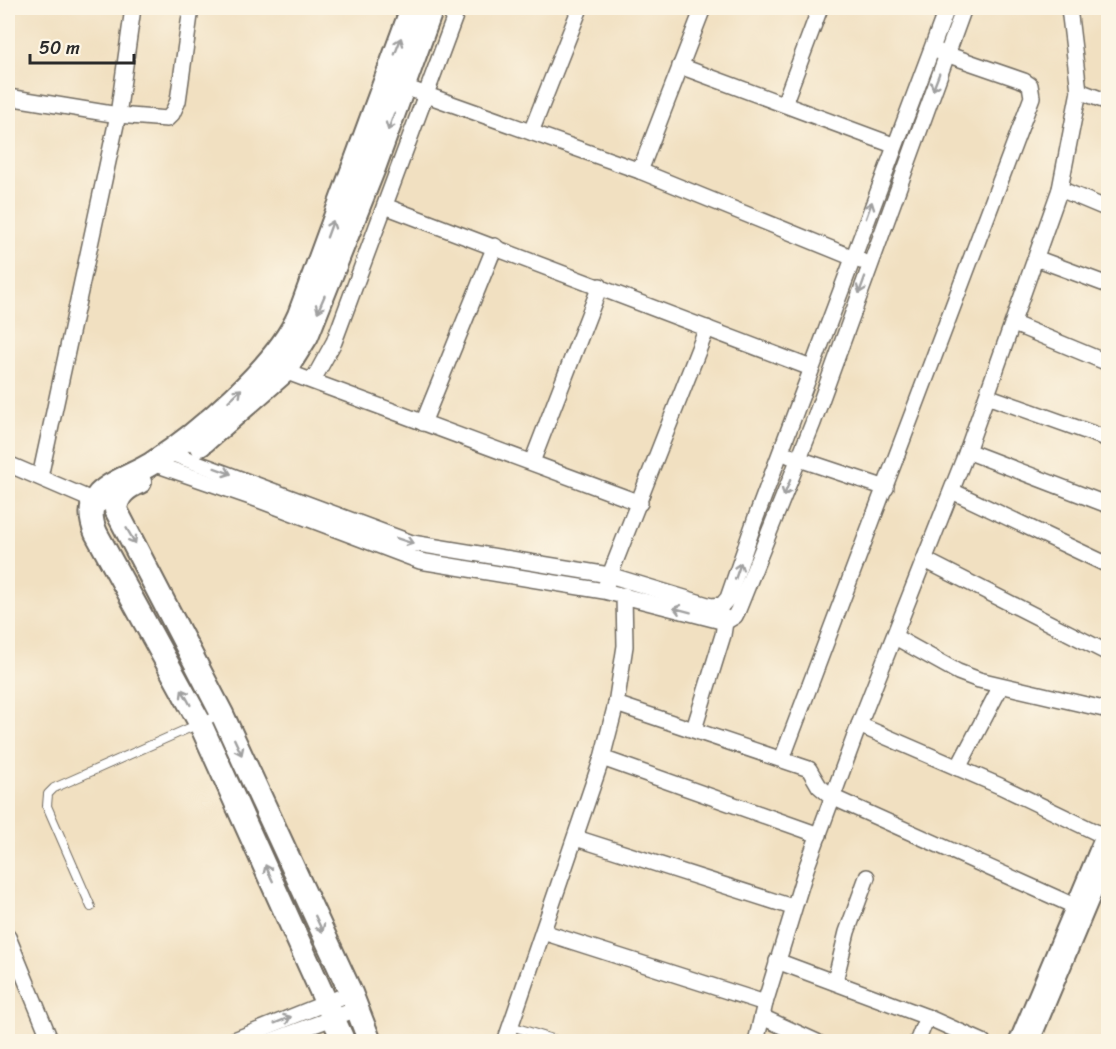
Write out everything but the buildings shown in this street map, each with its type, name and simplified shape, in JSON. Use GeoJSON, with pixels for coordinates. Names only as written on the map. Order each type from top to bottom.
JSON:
{"type":"FeatureCollection","features":[{"type":"Feature","properties":{"kind":"highway"},"geometry":{"type":"LineString","coordinates":[[1024,1041],[1108,840]]}},
{"type":"Feature","properties":{"kind":"street"},"geometry":{"type":"LineString","coordinates":[[40,477],[118,115],[133,8]]}},
{"type":"Feature","properties":{"kind":"street"},"geometry":{"type":"LineString","coordinates":[[8,97],[160,120],[172,114],[178,101],[191,8]]}},
{"type":"Feature","properties":{"kind":"street"},"geometry":{"type":"LineString","coordinates":[[313,380],[334,342],[385,206],[404,87],[412,8]]}},
{"type":"Feature","properties":{"kind":"street"},"geometry":{"type":"LineString","coordinates":[[370,1041],[354,1001],[222,714],[116,510],[117,501],[129,487],[241,412],[276,368],[307,336],[324,297],[432,8]]}},
{"type":"Feature","properties":{"kind":"street"},"geometry":{"type":"LineString","coordinates":[[404,87],[458,8]]}},
{"type":"Feature","properties":{"kind":"street"},"geometry":{"type":"LineString","coordinates":[[531,132],[580,8]]}},
{"type":"Feature","properties":{"kind":"street"},"geometry":{"type":"LineString","coordinates":[[640,171],[703,8]]}},
{"type":"Feature","properties":{"kind":"street"},"geometry":{"type":"LineString","coordinates":[[784,104],[820,8]]}},
{"type":"Feature","properties":{"kind":"street"},"geometry":{"type":"LineString","coordinates":[[168,460],[420,561],[624,595],[725,622],[735,616],[738,610],[799,459],[870,264],[939,51],[947,8]]}},
{"type":"Feature","properties":{"kind":"street"},"geometry":{"type":"LineString","coordinates":[[718,607],[728,598],[893,145],[939,51],[964,8]]}},
{"type":"Feature","properties":{"kind":"street"},"geometry":{"type":"LineString","coordinates":[[756,1041],[792,907],[859,725],[967,451],[1038,259],[1060,189],[1079,91],[1069,8]]}},
{"type":"Feature","properties":{"kind":"street"},"geometry":{"type":"LineString","coordinates":[[782,759],[1032,97],[1029,85],[1024,81],[939,51]]}},
{"type":"Feature","properties":{"kind":"street"},"geometry":{"type":"LineString","coordinates":[[680,66],[893,145]]}},
{"type":"Feature","properties":{"kind":"street"},"geometry":{"type":"LineString","coordinates":[[404,87],[640,171],[870,264]]}},
{"type":"Feature","properties":{"kind":"street"},"geometry":{"type":"LineString","coordinates":[[1079,91],[1108,102]]}},
{"type":"Feature","properties":{"kind":"street"},"geometry":{"type":"LineString","coordinates":[[1060,189],[1108,209]]}},
{"type":"Feature","properties":{"kind":"street"},"geometry":{"type":"LineString","coordinates":[[385,206],[811,368]]}},
{"type":"Feature","properties":{"kind":"street"},"geometry":{"type":"LineString","coordinates":[[423,423],[495,246]]}},
{"type":"Feature","properties":{"kind":"street"},"geometry":{"type":"LineString","coordinates":[[1038,259],[1108,285]]}},
{"type":"Feature","properties":{"kind":"street"},"geometry":{"type":"LineString","coordinates":[[532,462],[600,286]]}},
{"type":"Feature","properties":{"kind":"street"},"geometry":{"type":"LineString","coordinates":[[1014,324],[1108,363]]}},
{"type":"Feature","properties":{"kind":"street"},"geometry":{"type":"LineString","coordinates":[[604,591],[706,328]]}},
{"type":"Feature","properties":{"kind":"street"},"geometry":{"type":"LineString","coordinates":[[276,368],[640,503]]}},
{"type":"Feature","properties":{"kind":"street"},"geometry":{"type":"LineString","coordinates":[[987,396],[1108,439]]}},
{"type":"Feature","properties":{"kind":"street"},"geometry":{"type":"LineString","coordinates":[[967,451],[1108,506]]}},
{"type":"Feature","properties":{"kind":"street"},"geometry":{"type":"LineString","coordinates":[[781,453],[886,488]]}},
{"type":"Feature","properties":{"kind":"street"},"geometry":{"type":"LineString","coordinates":[[344,1041],[200,723],[96,533],[91,520],[94,501],[104,491],[168,460],[412,543],[609,575],[718,607],[725,622],[716,664],[694,729]]}},
{"type":"Feature","properties":{"kind":"street"},"geometry":{"type":"LineString","coordinates":[[8,464],[116,510]]}},
{"type":"Feature","properties":{"kind":"street"},"geometry":{"type":"LineString","coordinates":[[952,491],[1108,565]]}},
{"type":"Feature","properties":{"kind":"street"},"geometry":{"type":"LineString","coordinates":[[925,560],[1108,653]]}},
{"type":"Feature","properties":{"kind":"street"},"geometry":{"type":"LineString","coordinates":[[505,1041],[602,758],[615,704],[625,646],[624,595]]}},
{"type":"Feature","properties":{"kind":"street"},"geometry":{"type":"LineString","coordinates":[[895,637],[966,676],[1108,710]]}},
{"type":"Feature","properties":{"kind":"street"},"geometry":{"type":"LineString","coordinates":[[958,768],[1001,686]]}},
{"type":"Feature","properties":{"kind":"street"},"geometry":{"type":"LineString","coordinates":[[615,704],[782,759],[811,771],[819,786],[832,797],[1081,909]]}},
{"type":"Feature","properties":{"kind":"street"},"geometry":{"type":"LineString","coordinates":[[859,725],[958,768],[1108,840]]}},
{"type":"Feature","properties":{"kind":"street"},"geometry":{"type":"LineString","coordinates":[[602,758],[819,835]]}},
{"type":"Feature","properties":{"kind":"street"},"geometry":{"type":"LineString","coordinates":[[576,838],[792,907]]}},
{"type":"Feature","properties":{"kind":"street"},"geometry":{"type":"LineString","coordinates":[[835,981],[847,932],[867,877]]}},
{"type":"Feature","properties":{"kind":"street"},"geometry":{"type":"LineString","coordinates":[[543,932],[764,1010],[817,1041]]}},
{"type":"Feature","properties":{"kind":"street"},"geometry":{"type":"LineString","coordinates":[[8,937],[13,963],[51,1041]]}},
{"type":"Feature","properties":{"kind":"street"},"geometry":{"type":"LineString","coordinates":[[777,961],[835,981],[983,1041]]}},
{"type":"Feature","properties":{"kind":"street"},"geometry":{"type":"LineString","coordinates":[[229,1041],[354,1001]]}},
{"type":"Feature","properties":{"kind":"street"},"geometry":{"type":"LineString","coordinates":[[268,1041],[331,1009]]}},
{"type":"Feature","properties":{"kind":"street"},"geometry":{"type":"LineString","coordinates":[[917,1041],[927,1017]]}},
{"type":"Feature","properties":{"kind":"lane"},"geometry":{"type":"LineString","coordinates":[[91,907],[47,806],[48,794],[54,788],[222,714]]}},
{"type":"Feature","properties":{"kind":"lane"},"geometry":{"type":"LineString","coordinates":[[511,1026],[562,1041]]}}]}
